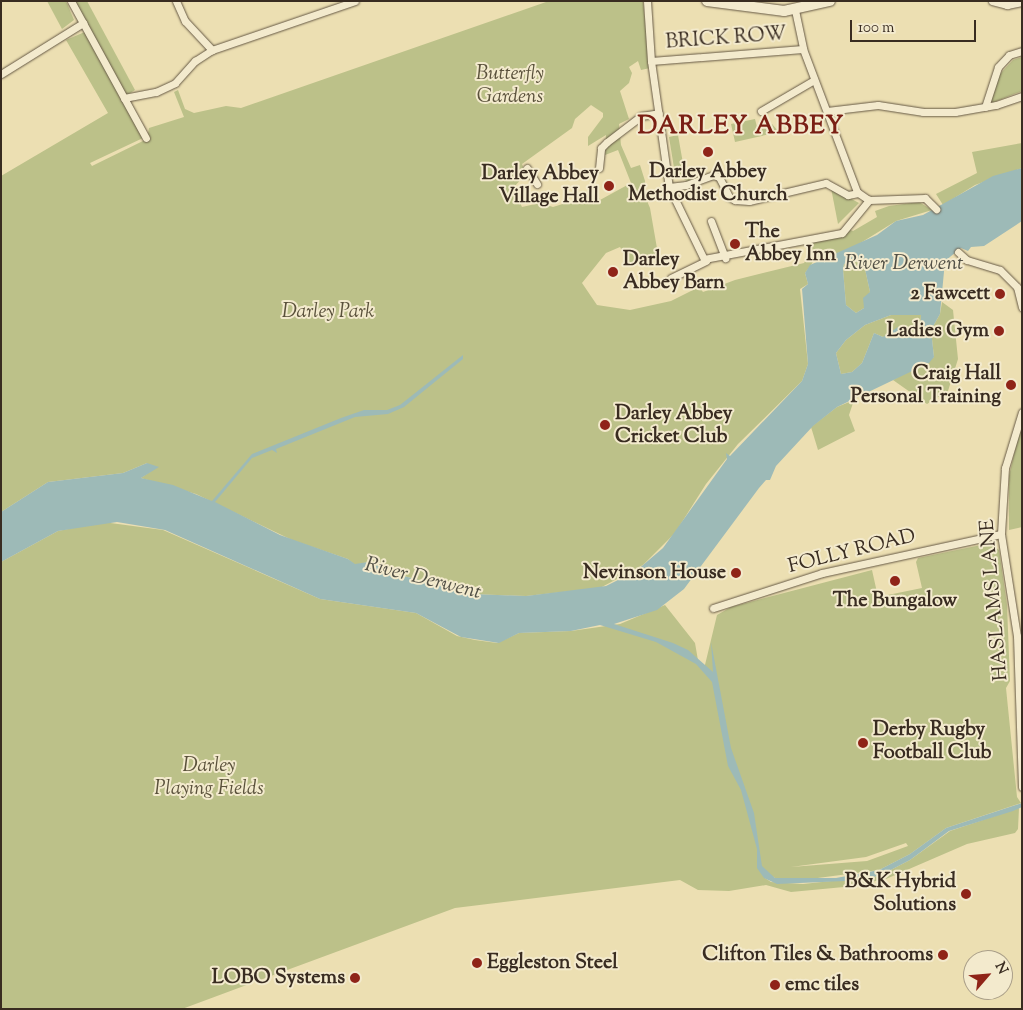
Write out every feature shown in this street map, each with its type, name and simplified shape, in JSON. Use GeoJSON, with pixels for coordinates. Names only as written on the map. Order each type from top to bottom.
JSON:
{"type":"FeatureCollection","features":[{"type":"Feature","properties":{"kind":"street"},"geometry":{"type":"LineString","coordinates":[[70,1],[146,138]]}},
{"type":"Feature","properties":{"kind":"street"},"geometry":{"type":"LineString","coordinates":[[176,1],[185,21],[212,50]]}},
{"type":"Feature","properties":{"kind":"street"},"geometry":{"type":"LineString","coordinates":[[124,98],[164,88],[185,72],[195,61],[212,50],[355,1]]}},
{"type":"Feature","properties":{"kind":"street"},"geometry":{"type":"LineString","coordinates":[[647,1],[651,61],[668,188],[704,259]]}},
{"type":"Feature","properties":{"kind":"street"},"geometry":{"type":"LineString","coordinates":[[706,1],[761,10],[795,10],[830,1]]}},
{"type":"Feature","properties":{"kind":"street"},"geometry":{"type":"LineString","coordinates":[[992,1],[1007,5],[1022,2]]}},
{"type":"Feature","properties":{"kind":"street"},"geometry":{"type":"LineString","coordinates":[[795,10],[803,49],[858,193],[869,200],[925,198],[936,208]]}},
{"type":"Feature","properties":{"kind":"street"},"geometry":{"type":"LineString","coordinates":[[1,74],[83,23]]}},
{"type":"Feature","properties":{"kind":"street","name":"BRICK ROW"},"geometry":{"type":"LineString","coordinates":[[651,61],[803,49]]}},
{"type":"Feature","properties":{"kind":"street"},"geometry":{"type":"LineString","coordinates":[[985,107],[998,67],[1009,56],[1022,51]]}},
{"type":"Feature","properties":{"kind":"street"},"geometry":{"type":"LineString","coordinates":[[761,111],[814,80]]}},
{"type":"Feature","properties":{"kind":"street"},"geometry":{"type":"LineString","coordinates":[[827,111],[878,105],[936,113],[985,107],[1022,96]]}},
{"type":"Feature","properties":{"kind":"street"},"geometry":{"type":"LineString","coordinates":[[599,168],[601,148],[607,142],[641,116],[659,113]]}},
{"type":"Feature","properties":{"kind":"street"},"geometry":{"type":"LineString","coordinates":[[527,168],[537,184]]}},
{"type":"Feature","properties":{"kind":"street"},"geometry":{"type":"LineString","coordinates":[[668,188],[717,175],[729,197],[735,200],[751,200],[826,183],[848,195],[858,193]]}},
{"type":"Feature","properties":{"kind":"street"},"geometry":{"type":"LineString","coordinates":[[671,278],[704,259],[725,258],[842,233],[869,200]]}},
{"type":"Feature","properties":{"kind":"street"},"geometry":{"type":"LineString","coordinates":[[711,221],[725,258]]}},
{"type":"Feature","properties":{"kind":"street"},"geometry":{"type":"LineString","coordinates":[[958,252],[967,260],[1000,270],[1017,287],[1022,307]]}},
{"type":"Feature","properties":{"kind":"street","name":"HASLAMS LANE"},"geometry":{"type":"LineString","coordinates":[[1022,412],[1006,468],[1001,534],[1017,636],[1022,786]]}},
{"type":"Feature","properties":{"kind":"street","name":"FOLLY ROAD"},"geometry":{"type":"LineString","coordinates":[[712,608],[822,573],[1001,534]]}},
{"type":"Feature","properties":{"kind":"green space"},"geometry":{"type":"Polygon","coordinates":[[[47,1],[66,1],[74,20],[62,29],[47,1]]]}},
{"type":"Feature","properties":{"kind":"green space"},"geometry":{"type":"Polygon","coordinates":[[[75,1],[87,1],[135,90],[126,96],[75,1]]]}},
{"type":"Feature","properties":{"kind":"green space","name":"Darley Park"},"geometry":{"type":"Polygon","coordinates":[[[643,1],[650,68],[641,70],[638,61],[629,67],[632,73],[629,83],[620,91],[629,119],[619,124],[621,145],[631,168],[640,165],[645,181],[644,194],[650,208],[658,254],[631,266],[620,247],[606,253],[582,283],[597,305],[630,310],[671,301],[699,287],[703,292],[735,280],[804,263],[809,255],[813,262],[805,273],[808,284],[800,289],[808,364],[802,381],[738,444],[706,484],[675,533],[643,565],[600,588],[526,596],[472,594],[400,575],[368,562],[355,565],[348,559],[292,540],[196,494],[141,478],[151,471],[147,463],[123,473],[48,482],[1,512],[1,176],[108,113],[66,40],[87,31],[143,138],[90,163],[92,166],[147,139],[149,128],[184,117],[174,92],[178,90],[185,109],[194,113],[226,106],[241,108],[546,2],[643,1]],[[591,105],[575,119],[572,128],[522,164],[526,174],[513,188],[522,207],[540,203],[553,207],[588,196],[595,191],[600,200],[631,183],[618,150],[605,155],[606,135],[588,146],[588,137],[603,117],[603,113],[591,105]]]}},
{"type":"Feature","properties":{"kind":"green space"},"geometry":{"type":"Polygon","coordinates":[[[1022,57],[1022,91],[992,103],[989,100],[999,75],[1013,60],[1022,57]]]}},
{"type":"Feature","properties":{"kind":"green space"},"geometry":{"type":"Polygon","coordinates":[[[755,119],[757,127],[772,124],[779,132],[735,142],[731,124],[755,119]]]}},
{"type":"Feature","properties":{"kind":"green space"},"geometry":{"type":"Polygon","coordinates":[[[678,135],[684,169],[689,168],[693,180],[687,181],[675,174],[669,137],[678,135]]]}},
{"type":"Feature","properties":{"kind":"green space"},"geometry":{"type":"Polygon","coordinates":[[[1022,143],[1022,168],[975,185],[943,205],[936,194],[977,173],[972,152],[1022,143]]]}},
{"type":"Feature","properties":{"kind":"green space"},"geometry":{"type":"Polygon","coordinates":[[[831,188],[859,203],[838,224],[831,188]]]}},
{"type":"Feature","properties":{"kind":"green space"},"geometry":{"type":"Polygon","coordinates":[[[919,202],[932,210],[896,221],[854,247],[816,261],[808,241],[848,229],[853,231],[877,217],[875,211],[889,206],[919,202]]]}},
{"type":"Feature","properties":{"kind":"green space"},"geometry":{"type":"Polygon","coordinates":[[[863,260],[870,292],[864,308],[856,313],[846,305],[843,269],[844,264],[863,260]]]}},
{"type":"Feature","properties":{"kind":"green space"},"geometry":{"type":"Polygon","coordinates":[[[942,302],[953,310],[958,359],[948,391],[927,404],[893,380],[934,357],[931,330],[940,314],[942,302]]]}},
{"type":"Feature","properties":{"kind":"green space"},"geometry":{"type":"Polygon","coordinates":[[[891,315],[921,315],[920,333],[883,337],[874,333],[862,363],[852,372],[841,374],[836,353],[846,340],[865,325],[891,315]]]}},
{"type":"Feature","properties":{"kind":"green space"},"geometry":{"type":"Polygon","coordinates":[[[854,400],[849,415],[855,431],[818,450],[811,427],[837,407],[854,400]]]}},
{"type":"Feature","properties":{"kind":"green space"},"geometry":{"type":"Polygon","coordinates":[[[1021,424],[1022,527],[1009,530],[1009,476],[1021,424]]]}},
{"type":"Feature","properties":{"kind":"green space","name":"Darley Playing Fields"},"geometry":{"type":"Polygon","coordinates":[[[103,522],[163,530],[320,599],[416,613],[457,636],[497,643],[519,633],[571,631],[620,624],[665,605],[695,643],[699,666],[704,669],[717,615],[731,607],[872,570],[878,597],[922,588],[916,562],[918,558],[986,544],[994,546],[999,550],[1007,605],[1010,681],[1006,688],[1017,797],[1021,803],[946,828],[910,854],[879,870],[810,879],[775,878],[766,872],[765,878],[771,882],[803,884],[879,876],[910,860],[950,831],[1019,808],[1018,829],[1015,833],[967,844],[886,879],[844,887],[791,892],[766,885],[729,891],[698,890],[680,880],[455,908],[182,1009],[1,1009],[1,562],[58,531],[103,522]],[[906,843],[866,857],[791,867],[867,861],[908,846],[906,843]]]}},
{"type":"Feature","properties":{"kind":"water","name":"River Derwent"},"geometry":{"type":"Polygon","coordinates":[[[1022,168],[1022,221],[984,246],[971,247],[968,251],[961,248],[945,261],[940,314],[931,330],[934,357],[929,363],[837,407],[813,426],[776,466],[770,480],[766,480],[759,488],[684,589],[657,610],[614,624],[673,643],[688,650],[713,672],[711,642],[731,748],[754,813],[762,866],[775,878],[836,878],[879,870],[910,854],[946,828],[1022,803],[1022,807],[1013,811],[949,831],[910,860],[879,876],[845,881],[777,884],[764,878],[757,868],[757,849],[741,790],[728,766],[712,682],[696,664],[656,642],[600,625],[571,631],[519,633],[499,643],[461,637],[416,613],[320,599],[165,530],[117,522],[58,531],[1,562],[1,512],[48,482],[123,473],[147,463],[159,467],[141,478],[173,485],[212,501],[252,454],[364,410],[387,410],[400,405],[463,355],[463,359],[404,407],[388,414],[355,417],[276,449],[277,453],[272,450],[252,458],[215,502],[280,535],[348,559],[355,564],[368,562],[400,575],[472,594],[526,596],[606,586],[636,571],[663,548],[727,459],[726,453],[730,456],[802,381],[808,364],[802,289],[808,284],[805,273],[810,265],[877,235],[896,221],[923,215],[993,176],[1022,168]],[[863,260],[844,264],[843,269],[846,305],[856,313],[864,308],[863,298],[870,292],[863,260]],[[891,315],[865,325],[846,340],[836,353],[841,374],[852,372],[862,363],[874,333],[883,337],[898,327],[902,336],[920,333],[921,315],[891,315]]]}},
{"type":"Feature","properties":{"kind":"place","name":"Darley Abbey Methodist Church"},"geometry":{"type":"Point","coordinates":[708,152]}},
{"type":"Feature","properties":{"kind":"place","name":"Darley Abbey Village Hall"},"geometry":{"type":"Point","coordinates":[609,186]}},
{"type":"Feature","properties":{"kind":"place","name":"The Abbey Inn"},"geometry":{"type":"Point","coordinates":[735,244]}},
{"type":"Feature","properties":{"kind":"place","name":"Darley Abbey Barn"},"geometry":{"type":"Point","coordinates":[613,272]}},
{"type":"Feature","properties":{"kind":"place","name":"2 Fawcett"},"geometry":{"type":"Point","coordinates":[1000,294]}},
{"type":"Feature","properties":{"kind":"place","name":"Ladies Gym"},"geometry":{"type":"Point","coordinates":[999,331]}},
{"type":"Feature","properties":{"kind":"place","name":"Craig Hall Personal Training"},"geometry":{"type":"Point","coordinates":[1011,385]}},
{"type":"Feature","properties":{"kind":"place","name":"Darley Abbey Cricket Club"},"geometry":{"type":"Point","coordinates":[605,425]}},
{"type":"Feature","properties":{"kind":"place","name":"Nevinson House"},"geometry":{"type":"Point","coordinates":[736,573]}},
{"type":"Feature","properties":{"kind":"place","name":"The Bungalow"},"geometry":{"type":"Point","coordinates":[895,581]}},
{"type":"Feature","properties":{"kind":"place","name":"Derby Rugby Football Club"},"geometry":{"type":"Point","coordinates":[863,743]}},
{"type":"Feature","properties":{"kind":"place","name":"B&K Hybrid Solutions"},"geometry":{"type":"Point","coordinates":[966,894]}},
{"type":"Feature","properties":{"kind":"place","name":"Clifton Tiles & Bathrooms"},"geometry":{"type":"Point","coordinates":[943,955]}},
{"type":"Feature","properties":{"kind":"place","name":"Eggleston Steel"},"geometry":{"type":"Point","coordinates":[477,963]}},
{"type":"Feature","properties":{"kind":"place","name":"LOBO Systems"},"geometry":{"type":"Point","coordinates":[355,978]}},
{"type":"Feature","properties":{"kind":"place","name":"emc tiles"},"geometry":{"type":"Point","coordinates":[775,985]}},
{"type":"Feature","properties":{"kind":"district","name":"DARLEY ABBEY"},"geometry":{"type":"Point","coordinates":[741,127]}},
{"type":"Feature","properties":{"kind":"park label","name":"Butterfly Gardens"},"geometry":{"type":"Point","coordinates":[510,86]}}]}
